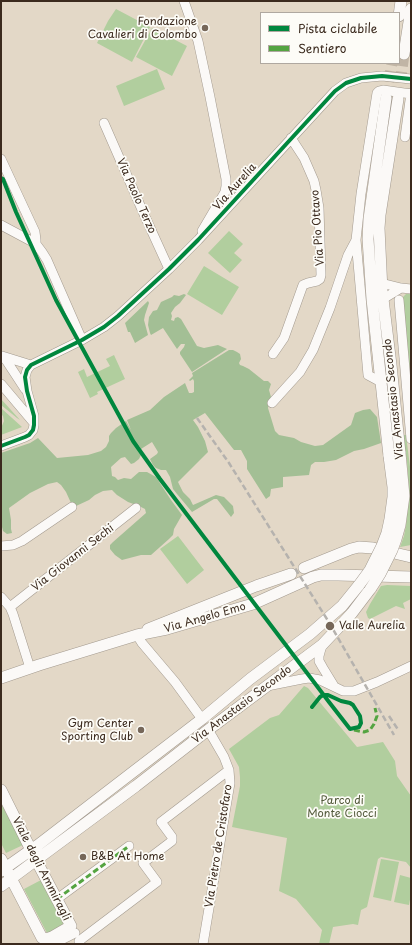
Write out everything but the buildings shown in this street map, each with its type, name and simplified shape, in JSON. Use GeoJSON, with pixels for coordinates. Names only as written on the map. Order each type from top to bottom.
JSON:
{"type":"FeatureCollection","features":[{"type":"Feature","properties":{"kind":"main road"},"geometry":{"type":"LineString","coordinates":[[400,12],[401,1]]}},
{"type":"Feature","properties":{"kind":"main road"},"geometry":{"type":"LineString","coordinates":[[404,54],[411,9]]}},
{"type":"Feature","properties":{"kind":"main road","name":"Via Anastasio Secondo"},"geometry":{"type":"LineString","coordinates":[[1,886],[322,645],[352,613],[371,588],[392,550],[400,525],[404,496],[403,485],[394,455],[382,382],[369,322],[371,284],[368,230],[386,98]]}},
{"type":"Feature","properties":{"kind":"main road","name":"Via Anastasio Secondo"},"geometry":{"type":"LineString","coordinates":[[2,866],[31,849],[202,719],[233,692],[316,629],[346,602],[370,570],[387,533],[393,497],[394,455],[391,365],[381,283],[379,221],[398,100]]}},
{"type":"Feature","properties":{"kind":"main road","name":"Via Angelo Emo"},"geometry":{"type":"LineString","coordinates":[[137,635],[156,625],[298,571],[351,549],[360,547],[373,548],[411,557]]}},
{"type":"Feature","properties":{"kind":"main road","name":"Via Angelo Emo"},"geometry":{"type":"LineString","coordinates":[[1,678],[137,635],[167,629],[253,604],[313,577],[321,575],[338,574],[411,577]]}},
{"type":"Feature","properties":{"kind":"main road","name":"Viale degli Ammiragli"},"geometry":{"type":"LineString","coordinates":[[2,795],[76,936],[52,937],[43,941],[11,878],[2,866]]}},
{"type":"Feature","properties":{"kind":"street"},"geometry":{"type":"LineString","coordinates":[[184,1],[198,41],[227,184],[225,192],[206,223],[198,240]]}},
{"type":"Feature","properties":{"kind":"street","name":"Via Aurelia"},"geometry":{"type":"LineString","coordinates":[[28,369],[100,330],[113,320],[169,269],[198,240],[335,90],[346,83],[361,78],[388,76],[411,79]]}},
{"type":"Feature","properties":{"kind":"street"},"geometry":{"type":"LineString","coordinates":[[369,322],[356,240],[361,194],[376,93],[379,91],[383,90],[411,94],[405,137]]}},
{"type":"Feature","properties":{"kind":"street","name":"Via Paolo Terzo"},"geometry":{"type":"LineString","coordinates":[[104,123],[169,269]]}},
{"type":"Feature","properties":{"kind":"street","name":"Via Pio Ottavo"},"geometry":{"type":"LineString","coordinates":[[273,354],[284,338],[302,287],[305,284],[317,281],[321,275],[319,214],[316,190],[314,181],[304,158],[291,138]]}},
{"type":"Feature","properties":{"kind":"street"},"geometry":{"type":"LineString","coordinates":[[1,159],[34,232],[36,244]]}},
{"type":"Feature","properties":{"kind":"street"},"geometry":{"type":"LineString","coordinates":[[1,225],[36,244],[42,252],[47,260],[82,340]]}},
{"type":"Feature","properties":{"kind":"street"},"geometry":{"type":"LineString","coordinates":[[272,403],[300,372],[313,350],[332,303],[348,255],[356,240]]}},
{"type":"Feature","properties":{"kind":"street"},"geometry":{"type":"LineString","coordinates":[[381,283],[411,289]]}},
{"type":"Feature","properties":{"kind":"street"},"geometry":{"type":"LineString","coordinates":[[383,299],[401,288]]}},
{"type":"Feature","properties":{"kind":"street"},"geometry":{"type":"LineString","coordinates":[[399,300],[411,434]]}},
{"type":"Feature","properties":{"kind":"street"},"geometry":{"type":"LineString","coordinates":[[1,355],[28,369],[25,377],[27,392],[34,414],[33,430],[29,435],[1,446]]}},
{"type":"Feature","properties":{"kind":"street"},"geometry":{"type":"LineString","coordinates":[[1,355],[9,364],[27,392]]}},
{"type":"Feature","properties":{"kind":"street"},"geometry":{"type":"LineString","coordinates":[[1,384],[34,423]]}},
{"type":"Feature","properties":{"kind":"street"},"geometry":{"type":"LineString","coordinates":[[1,546],[13,545],[22,541],[72,507]]}},
{"type":"Feature","properties":{"kind":"street","name":"Via Giovanni Sechi"},"geometry":{"type":"LineString","coordinates":[[10,607],[136,508]]}},
{"type":"Feature","properties":{"kind":"street"},"geometry":{"type":"LineString","coordinates":[[1,597],[10,607],[13,614],[30,668]]}},
{"type":"Feature","properties":{"kind":"street"},"geometry":{"type":"LineString","coordinates":[[137,635],[202,719]]}},
{"type":"Feature","properties":{"kind":"street"},"geometry":{"type":"LineString","coordinates":[[322,645],[319,656],[320,661],[334,686]]}},
{"type":"Feature","properties":{"kind":"street"},"geometry":{"type":"LineString","coordinates":[[266,686],[305,678],[318,679],[346,691],[356,691],[411,666]]}},
{"type":"Feature","properties":{"kind":"street","name":"Via Pietro de Cristofaro"},"geometry":{"type":"LineString","coordinates":[[203,944],[230,779],[229,770],[221,751],[208,730]]}},
{"type":"Feature","properties":{"kind":"street"},"geometry":{"type":"LineString","coordinates":[[76,936],[157,882],[142,863],[172,841],[172,837],[161,822],[229,770]]}},
{"type":"Feature","properties":{"kind":"street"},"geometry":{"type":"LineString","coordinates":[[57,899],[129,846]]}},
{"type":"Feature","properties":{"kind":"street","name":"Viale degli Ammiragli"},"geometry":{"type":"LineString","coordinates":[[53,944],[76,936]]}},
{"type":"Feature","properties":{"kind":"green space"},"geometry":{"type":"Polygon","coordinates":[[[116,9],[150,27],[132,62],[97,43],[116,9]]]}},
{"type":"Feature","properties":{"kind":"green space"},"geometry":{"type":"Polygon","coordinates":[[[152,28],[187,46],[172,76],[136,57],[152,28]]]}},
{"type":"Feature","properties":{"kind":"green space"},"geometry":{"type":"Polygon","coordinates":[[[157,69],[165,89],[124,106],[116,86],[157,69]]]}},
{"type":"Feature","properties":{"kind":"green space"},"geometry":{"type":"Polygon","coordinates":[[[229,231],[243,244],[234,253],[242,260],[230,273],[208,253],[229,231]]]}},
{"type":"Feature","properties":{"kind":"green space"},"geometry":{"type":"Polygon","coordinates":[[[204,266],[239,287],[222,315],[187,294],[204,266]]]}},
{"type":"Feature","properties":{"kind":"green space"},"geometry":{"type":"Polygon","coordinates":[[[184,294],[186,295],[171,313],[171,320],[174,321],[175,318],[178,317],[181,319],[197,346],[204,348],[218,345],[227,349],[192,372],[180,354],[185,344],[181,344],[177,349],[163,328],[151,335],[148,325],[149,317],[153,311],[157,310],[161,302],[174,295],[179,296],[184,294]]]}},
{"type":"Feature","properties":{"kind":"green space"},"geometry":{"type":"Polygon","coordinates":[[[406,294],[411,294],[411,399],[401,299],[406,294]]]}},
{"type":"Feature","properties":{"kind":"green space"},"geometry":{"type":"Polygon","coordinates":[[[148,301],[149,303],[144,320],[148,335],[135,343],[130,332],[128,332],[125,323],[148,301]]]}},
{"type":"Feature","properties":{"kind":"green space"},"geometry":{"type":"Polygon","coordinates":[[[229,350],[233,350],[240,354],[240,365],[249,369],[264,381],[268,381],[271,384],[269,390],[271,397],[268,408],[275,431],[279,435],[294,438],[301,442],[315,446],[323,445],[351,425],[355,413],[370,409],[377,417],[381,443],[354,451],[336,460],[315,462],[311,465],[309,475],[283,477],[283,487],[271,489],[270,496],[266,499],[247,469],[247,461],[241,450],[234,450],[205,413],[193,420],[205,441],[208,452],[178,482],[183,492],[190,499],[193,505],[216,495],[224,497],[233,506],[234,513],[231,517],[217,499],[214,499],[192,512],[173,489],[170,477],[166,470],[161,470],[153,465],[150,459],[158,452],[152,442],[141,449],[138,444],[141,455],[134,463],[131,464],[125,457],[121,458],[111,467],[112,476],[118,480],[124,478],[131,479],[139,472],[147,472],[156,477],[182,515],[174,529],[173,535],[151,555],[141,555],[122,560],[110,549],[110,545],[113,542],[146,513],[145,509],[128,502],[112,490],[103,491],[76,506],[71,503],[61,485],[57,482],[48,484],[30,493],[9,508],[12,533],[7,534],[3,531],[1,523],[1,453],[30,443],[38,438],[57,458],[88,455],[101,451],[106,447],[109,441],[109,436],[116,428],[126,421],[131,430],[127,420],[150,410],[164,397],[185,383],[189,393],[194,392],[194,381],[193,379],[190,381],[189,380],[193,376],[192,373],[229,350]]]}},
{"type":"Feature","properties":{"kind":"green space"},"geometry":{"type":"Polygon","coordinates":[[[114,355],[125,379],[97,392],[98,394],[90,398],[78,372],[84,369],[87,377],[110,366],[106,359],[114,355]]]}},
{"type":"Feature","properties":{"kind":"green space"},"geometry":{"type":"Polygon","coordinates":[[[1,399],[20,420],[1,405],[1,399]]]}},
{"type":"Feature","properties":{"kind":"green space"},"geometry":{"type":"Polygon","coordinates":[[[1,408],[22,427],[1,435],[1,428],[4,421],[1,414],[1,408]]]}},
{"type":"Feature","properties":{"kind":"green space"},"geometry":{"type":"Polygon","coordinates":[[[403,435],[406,435],[411,475],[411,545],[400,547],[406,525],[409,493],[407,462],[403,435]]]}},
{"type":"Feature","properties":{"kind":"green space"},"geometry":{"type":"Polygon","coordinates":[[[178,536],[204,570],[187,584],[160,549],[178,536]]]}},
{"type":"Feature","properties":{"kind":"green space"},"geometry":{"type":"Polygon","coordinates":[[[381,586],[411,586],[411,599],[403,603],[405,609],[396,606],[370,619],[368,618],[366,612],[370,604],[381,586]]]}},
{"type":"Feature","properties":{"kind":"green space","name":"Parco di Monte Ciocci"},"geometry":{"type":"Polygon","coordinates":[[[304,686],[308,688],[357,747],[383,742],[395,761],[397,776],[411,796],[411,868],[406,862],[381,857],[378,859],[367,907],[361,910],[358,925],[353,924],[333,927],[329,944],[319,944],[322,930],[296,899],[279,891],[287,838],[232,827],[240,786],[240,777],[239,767],[229,749],[270,718],[279,715],[304,686]]]}},
{"type":"Feature","properties":{"kind":"green space"},"geometry":{"type":"Polygon","coordinates":[[[2,805],[23,845],[6,853],[1,843],[2,805]]]}},
{"type":"Feature","properties":{"kind":"green space"},"geometry":{"type":"Polygon","coordinates":[[[381,859],[399,862],[391,901],[373,897],[381,859]]]}},
{"type":"Feature","properties":{"kind":"green space"},"geometry":{"type":"Polygon","coordinates":[[[400,875],[411,878],[409,905],[394,902],[400,875]]]}},
{"type":"Feature","properties":{"kind":"green space"},"geometry":{"type":"Polygon","coordinates":[[[41,880],[65,927],[48,935],[24,889],[41,880]]]}},
{"type":"Feature","properties":{"kind":"tunnel"},"geometry":{"type":"LineString","coordinates":[[398,99],[404,54]]}},
{"type":"Feature","properties":{"kind":"tunnel"},"geometry":{"type":"LineString","coordinates":[[386,98],[392,64]]}},
{"type":"Feature","properties":{"kind":"railway"},"geometry":{"type":"LineString","coordinates":[[197,418],[229,463],[330,624],[394,735]]}},
{"type":"Feature","properties":{"kind":"railway"},"geometry":{"type":"LineString","coordinates":[[389,716],[399,731]]}},
{"type":"Feature","properties":{"kind":"marked path"},"geometry":{"type":"LineString","coordinates":[[354,730],[364,732],[370,730],[377,716],[375,708]]}},
{"type":"Feature","properties":{"kind":"marked path"},"geometry":{"type":"LineString","coordinates":[[57,899],[129,846]]}},
{"type":"Feature","properties":{"kind":"cycle path"},"geometry":{"type":"LineString","coordinates":[[1,446],[25,437],[33,430],[34,416],[25,377],[27,370],[31,365],[82,340],[104,327],[118,316],[198,240],[335,91],[346,83],[361,78],[382,76],[411,79]]}},
{"type":"Feature","properties":{"kind":"cycle path"},"geometry":{"type":"LineString","coordinates":[[1,178],[3,179],[16,212],[56,300],[133,441],[160,479],[329,702],[350,729],[359,727],[361,723],[360,716],[353,705],[328,695],[323,695],[320,697],[312,707]]}},
{"type":"Feature","properties":{"kind":"place","name":"Fondazione Cavalieri di Colombo"},"geometry":{"type":"Point","coordinates":[205,28]}},
{"type":"Feature","properties":{"kind":"place","name":"Valle Aurelia"},"geometry":{"type":"Point","coordinates":[330,626]}},
{"type":"Feature","properties":{"kind":"place","name":"Gym Center Sporting Club"},"geometry":{"type":"Point","coordinates":[141,730]}},
{"type":"Feature","properties":{"kind":"place","name":"B&B At Home"},"geometry":{"type":"Point","coordinates":[83,857]}}]}
